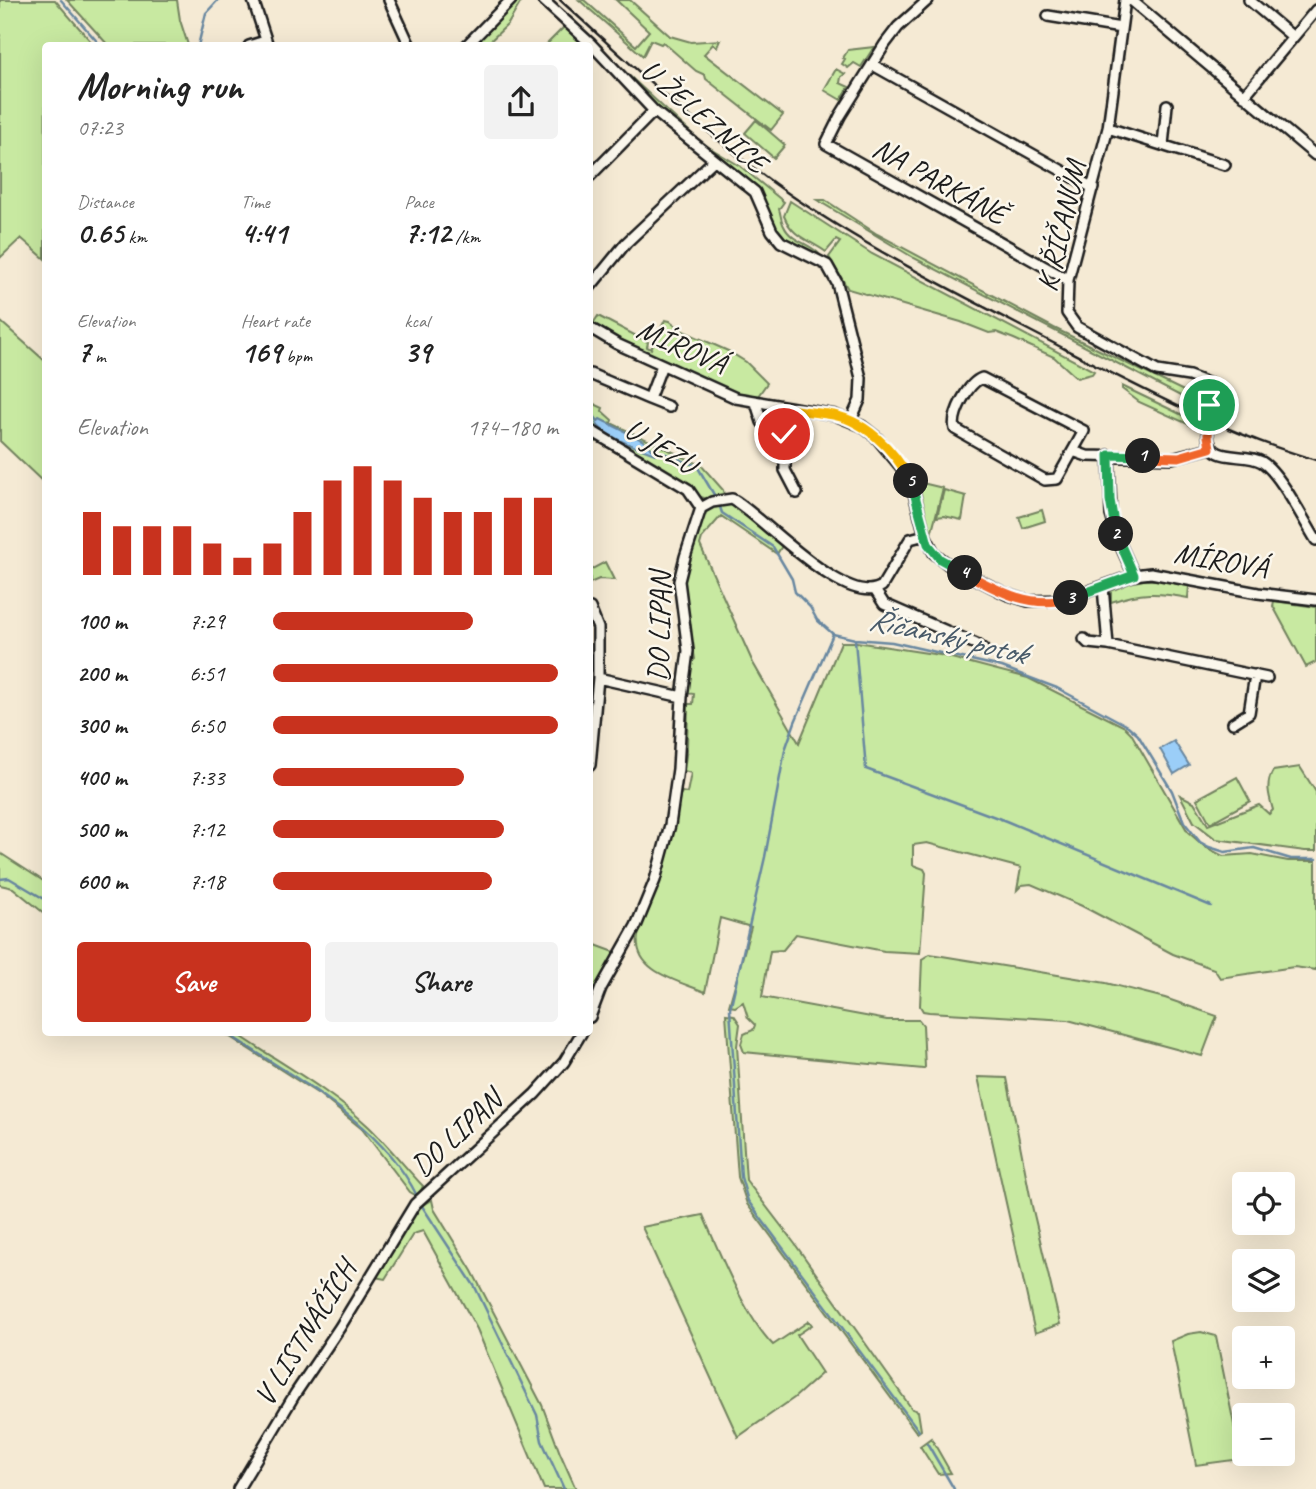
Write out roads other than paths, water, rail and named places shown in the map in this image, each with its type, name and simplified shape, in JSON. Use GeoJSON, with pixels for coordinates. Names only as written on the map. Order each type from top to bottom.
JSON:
{"type":"FeatureCollection","features":[{"type":"Feature","properties":{"kind":"street"},"geometry":{"type":"LineString","coordinates":[[253,0],[266,42]]}},
{"type":"Feature","properties":{"kind":"street"},"geometry":{"type":"LineString","coordinates":[[389,0],[408,42]]}},
{"type":"Feature","properties":{"kind":"street"},"geometry":{"type":"LineString","coordinates":[[470,42],[511,0]]}},
{"type":"Feature","properties":{"kind":"street","name":"U ŽELEZNICE"},"geometry":{"type":"LineString","coordinates":[[543,0],[589,42]]}},
{"type":"Feature","properties":{"kind":"street"},"geometry":{"type":"LineString","coordinates":[[928,0],[898,27],[873,65],[1093,188]]}},
{"type":"Feature","properties":{"kind":"street","name":"K ŘÍČANŮM"},"geometry":{"type":"LineString","coordinates":[[1125,0],[1108,128],[1068,280],[1067,313],[1077,327],[1157,371],[1189,376],[1210,384],[1210,448]]}},
{"type":"Feature","properties":{"kind":"street"},"geometry":{"type":"LineString","coordinates":[[1131,0],[1315,155]]}},
{"type":"Feature","properties":{"kind":"street"},"geometry":{"type":"LineString","coordinates":[[1249,0],[1293,37]]}},
{"type":"Feature","properties":{"kind":"street"},"geometry":{"type":"LineString","coordinates":[[1244,96],[1316,10]]}},
{"type":"Feature","properties":{"kind":"street"},"geometry":{"type":"LineString","coordinates":[[1048,16],[1121,28]]}},
{"type":"Feature","properties":{"kind":"street","name":"U ŽELEZNICE"},"geometry":{"type":"LineString","coordinates":[[593,46],[654,111],[755,192],[772,231],[781,242],[827,265],[837,283],[861,378],[860,400],[851,420]]}},
{"type":"Feature","properties":{"kind":"street","name":"NA PARKÁNĚ"},"geometry":{"type":"LineString","coordinates":[[873,65],[840,116],[826,145],[1068,280]]}},
{"type":"Feature","properties":{"kind":"street"},"geometry":{"type":"LineString","coordinates":[[1163,145],[1167,105]]}},
{"type":"Feature","properties":{"kind":"street"},"geometry":{"type":"LineString","coordinates":[[593,173],[654,111]]}},
{"type":"Feature","properties":{"kind":"street"},"geometry":{"type":"LineString","coordinates":[[1108,128],[1225,165]]}},
{"type":"Feature","properties":{"kind":"street"},"geometry":{"type":"LineString","coordinates":[[593,283],[626,243],[714,160]]}},
{"type":"Feature","properties":{"kind":"street","name":"MÍROVÁ"},"geometry":{"type":"LineString","coordinates":[[593,330],[617,344],[736,398],[851,420],[876,437],[910,478],[928,544],[940,559],[1013,597],[1052,602],[1080,596],[1134,575],[1163,574],[1258,593],[1316,600]]}},
{"type":"Feature","properties":{"kind":"street"},"geometry":{"type":"LineString","coordinates":[[649,399],[662,365]]}},
{"type":"Feature","properties":{"kind":"street"},"geometry":{"type":"LineString","coordinates":[[593,375],[669,407]]}},
{"type":"Feature","properties":{"kind":"street"},"geometry":{"type":"LineString","coordinates":[[987,379],[1084,431],[1073,451],[1059,477],[1053,481],[1045,480],[958,432],[953,425],[954,418],[974,381],[987,379]]}},
{"type":"Feature","properties":{"kind":"street","name":"MÍROVÁ"},"geometry":{"type":"LineString","coordinates":[[756,403],[762,422],[781,447],[785,470],[796,493]]}},
{"type":"Feature","properties":{"kind":"street"},"geometry":{"type":"LineString","coordinates":[[776,437],[784,434],[795,410]]}},
{"type":"Feature","properties":{"kind":"street","name":"U JEZU"},"geometry":{"type":"LineString","coordinates":[[593,432],[688,489],[701,508]]}},
{"type":"Feature","properties":{"kind":"street"},"geometry":{"type":"LineString","coordinates":[[781,447],[797,453]]}},
{"type":"Feature","properties":{"kind":"street"},"geometry":{"type":"LineString","coordinates":[[1073,451],[1087,456],[1172,458],[1210,448],[1220,454],[1252,458],[1267,466],[1316,540]]}},
{"type":"Feature","properties":{"kind":"street"},"geometry":{"type":"LineString","coordinates":[[1109,455],[1111,515],[1119,542],[1134,575]]}},
{"type":"Feature","properties":{"kind":"street"},"geometry":{"type":"LineString","coordinates":[[701,508],[727,499],[737,502],[796,552],[826,573],[860,590],[875,590],[884,584],[910,539],[925,535]]}},
{"type":"Feature","properties":{"kind":"street","name":"DO LIPAN"},"geometry":{"type":"LineString","coordinates":[[593,1009],[601,988],[636,926],[658,869],[670,825],[678,769],[688,651],[679,581],[701,508]]}},
{"type":"Feature","properties":{"kind":"street"},"geometry":{"type":"LineString","coordinates":[[1103,587],[1108,645]]}},
{"type":"Feature","properties":{"kind":"street"},"geometry":{"type":"LineString","coordinates":[[875,590],[884,604],[982,649]]}},
{"type":"Feature","properties":{"kind":"street"},"geometry":{"type":"LineString","coordinates":[[593,616],[598,628],[598,678],[593,732]]}},
{"type":"Feature","properties":{"kind":"street"},"geometry":{"type":"LineString","coordinates":[[1084,639],[1088,643],[1267,678]]}},
{"type":"Feature","properties":{"kind":"street"},"geometry":{"type":"LineString","coordinates":[[1233,723],[1249,713],[1255,676]]}},
{"type":"Feature","properties":{"kind":"street"},"geometry":{"type":"LineString","coordinates":[[598,678],[682,697]]}},
{"type":"Feature","properties":{"kind":"street","name":"DO LIPAN"},"geometry":{"type":"LineString","coordinates":[[415,1204],[535,1094],[564,1062],[580,1036]]}},
{"type":"Feature","properties":{"kind":"street","name":"V LISTNÁČÍCH"},"geometry":{"type":"LineString","coordinates":[[238,1489],[415,1204]]}},
{"type":"Feature","properties":{"kind":"water"},"geometry":{"type":"Polygon","coordinates":[[[600,419],[642,440],[655,454],[606,433],[596,423],[600,419]]]}},
{"type":"Feature","properties":{"kind":"water"},"geometry":{"type":"Polygon","coordinates":[[[1174,741],[1189,765],[1174,774],[1160,749],[1174,741]]]}},
{"type":"Feature","properties":{"kind":"waterway","name":"Říčanský potok"},"geometry":{"type":"LineString","coordinates":[[61,0],[98,42]]}},
{"type":"Feature","properties":{"kind":"waterway"},"geometry":{"type":"LineString","coordinates":[[199,42],[206,13],[218,0]]}},
{"type":"Feature","properties":{"kind":"waterway","name":"Říčanský potok"},"geometry":{"type":"LineString","coordinates":[[593,415],[598,421]]}},
{"type":"Feature","properties":{"kind":"waterway","name":"Říčanský potok"},"geometry":{"type":"LineString","coordinates":[[650,448],[697,466],[716,498]]}},
{"type":"Feature","properties":{"kind":"waterway","name":"Říčanský potok"},"geometry":{"type":"LineString","coordinates":[[719,504],[722,513],[773,547],[792,579],[795,592],[810,607],[817,620],[833,634],[892,642],[1002,667],[1057,688],[1128,726],[1138,735],[1172,791],[1184,822],[1200,842],[1225,852],[1254,848],[1291,859],[1316,859]]}},
{"type":"Feature","properties":{"kind":"waterway"},"geometry":{"type":"LineString","coordinates":[[833,634],[785,750],[765,857],[730,1009],[741,1177],[748,1201],[919,1431]]}},
{"type":"Feature","properties":{"kind":"waterway"},"geometry":{"type":"LineString","coordinates":[[855,640],[866,769],[1006,821],[1211,906]]}},
{"type":"Feature","properties":{"kind":"waterway"},"geometry":{"type":"LineString","coordinates":[[0,879],[9,878],[42,898]]}},
{"type":"Feature","properties":{"kind":"waterway"},"geometry":{"type":"LineString","coordinates":[[231,1036],[306,1084],[358,1124],[382,1146],[417,1196]]}},
{"type":"Feature","properties":{"kind":"waterway"},"geometry":{"type":"LineString","coordinates":[[422,1206],[475,1287],[537,1415],[542,1441],[564,1489]]}},
{"type":"Feature","properties":{"kind":"waterway"},"geometry":{"type":"LineString","coordinates":[[927,1443],[954,1489]]}},
{"type":"Feature","properties":{"kind":"railway"},"geometry":{"type":"LineString","coordinates":[[560,0],[724,145],[782,189],[883,253],[1153,394],[1217,424],[1316,460]]}}]}
